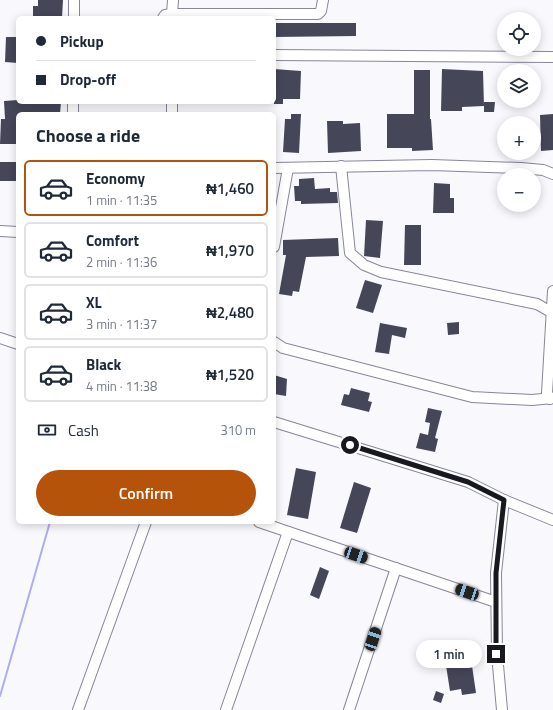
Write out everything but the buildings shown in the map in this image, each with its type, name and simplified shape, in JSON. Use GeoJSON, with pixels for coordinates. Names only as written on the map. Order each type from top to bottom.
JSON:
{"type":"FeatureCollection","features":[{"type":"Feature","properties":{"kind":"street"},"geometry":{"type":"LineString","coordinates":[[74,0],[74,16]]}},
{"type":"Feature","properties":{"kind":"street"},"geometry":{"type":"LineString","coordinates":[[173,0],[167,16],[318,14],[321,11],[323,0]]}},
{"type":"Feature","properties":{"kind":"street"},"geometry":{"type":"LineString","coordinates":[[276,55],[553,57]]}},
{"type":"Feature","properties":{"kind":"street"},"geometry":{"type":"LineString","coordinates":[[276,168],[432,165],[521,168],[543,170],[553,174]]}},
{"type":"Feature","properties":{"kind":"street"},"geometry":{"type":"LineString","coordinates":[[341,166],[350,253],[364,265],[381,272],[537,304],[551,312]]}},
{"type":"Feature","properties":{"kind":"street"},"geometry":{"type":"LineString","coordinates":[[276,237],[288,168]]}},
{"type":"Feature","properties":{"kind":"street"},"geometry":{"type":"LineString","coordinates":[[0,230],[16,232]]}},
{"type":"Feature","properties":{"kind":"street"},"geometry":{"type":"LineString","coordinates":[[552,399],[546,393],[553,291]]}},
{"type":"Feature","properties":{"kind":"street"},"geometry":{"type":"LineString","coordinates":[[0,338],[16,343]]}},
{"type":"Feature","properties":{"kind":"street"},"geometry":{"type":"LineString","coordinates":[[276,343],[283,348],[472,397],[532,400],[552,399]]}},
{"type":"Feature","properties":{"kind":"street"},"geometry":{"type":"LineString","coordinates":[[276,423],[468,482],[504,500],[553,520]]}},
{"type":"Feature","properties":{"kind":"street"},"geometry":{"type":"LineString","coordinates":[[502,710],[496,654],[496,573],[504,500]]}},
{"type":"Feature","properties":{"kind":"street"},"geometry":{"type":"LineString","coordinates":[[78,710],[145,524]]}},
{"type":"Feature","properties":{"kind":"street"},"geometry":{"type":"LineString","coordinates":[[265,524],[496,602]]}},
{"type":"Feature","properties":{"kind":"street"},"geometry":{"type":"LineString","coordinates":[[226,710],[288,532]]}},
{"type":"Feature","properties":{"kind":"street"},"geometry":{"type":"LineString","coordinates":[[349,710],[396,568]]}},
{"type":"Feature","properties":{"kind":"waterway"},"geometry":{"type":"LineString","coordinates":[[0,696],[49,524]]}},
{"type":"Feature","properties":{"kind":"route"},"geometry":{"type":"LineString","coordinates":[[350,445],[468,482],[504,500],[496,573],[496,654]]}}]}
